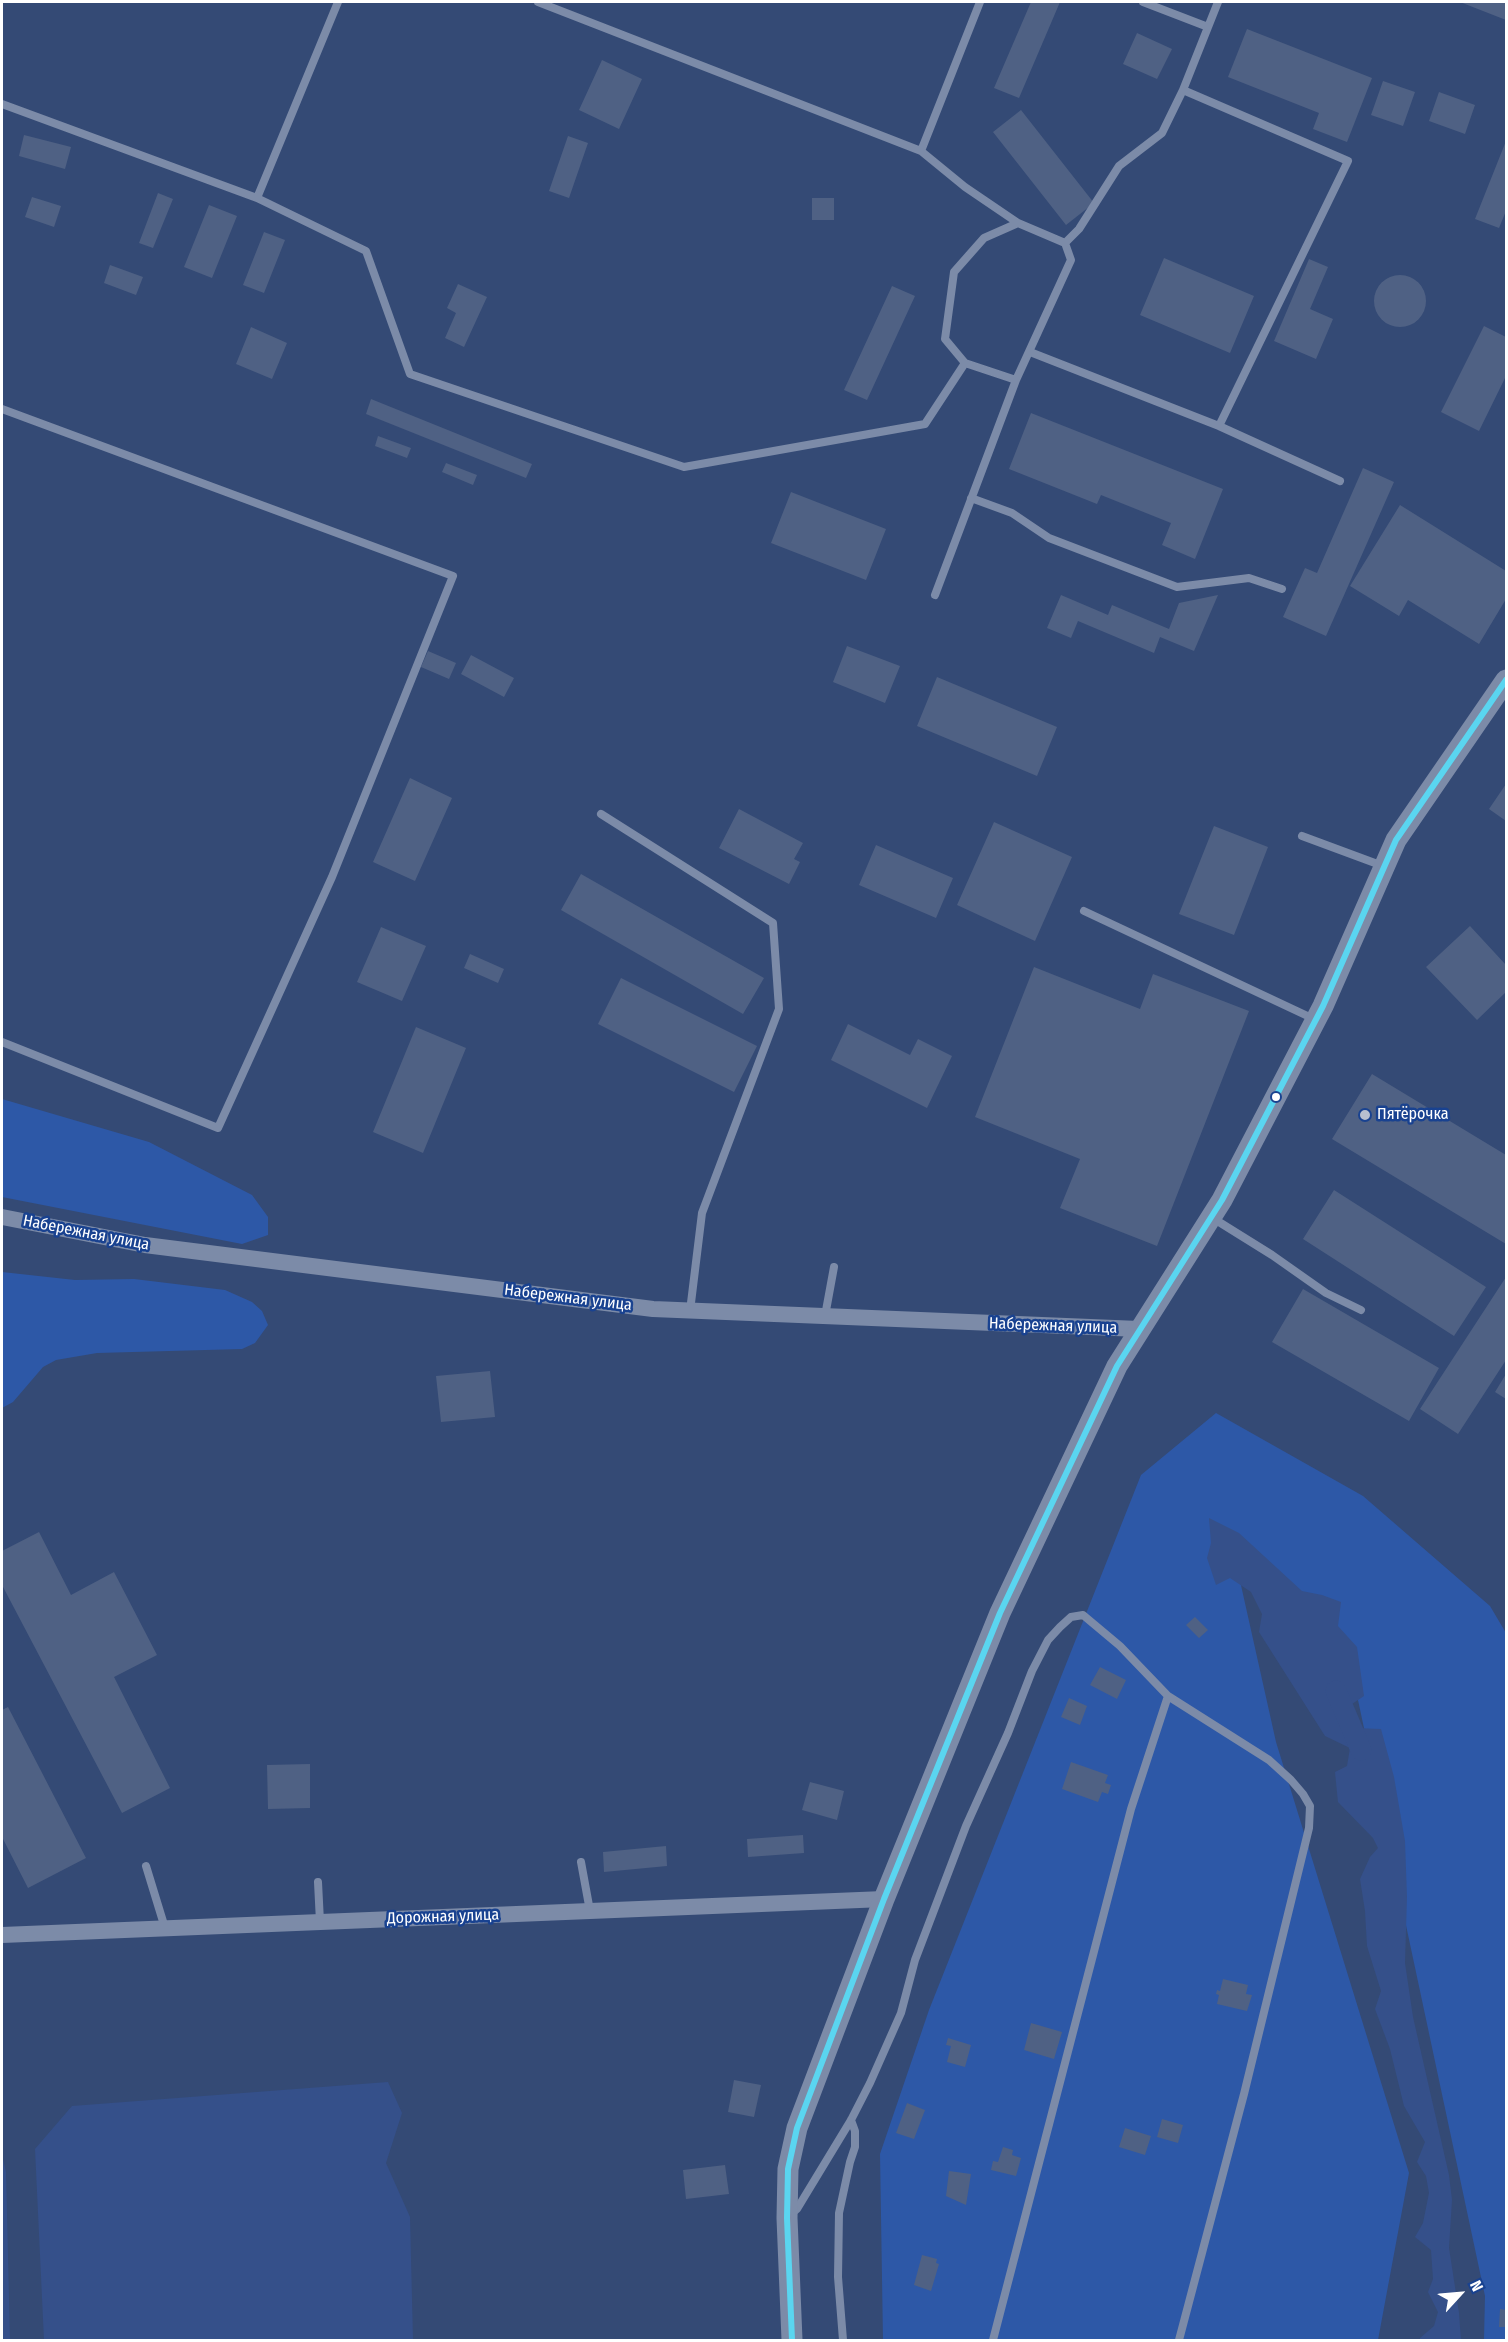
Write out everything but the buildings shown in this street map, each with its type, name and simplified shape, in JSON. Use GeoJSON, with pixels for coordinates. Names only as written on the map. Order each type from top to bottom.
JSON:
{"type":"FeatureCollection","features":[{"type":"Feature","properties":{"kind":"street"},"geometry":{"type":"LineString","coordinates":[[792,2340],[787,2218],[788,2169],[797,2128],[884,1899],[1000,1613],[1117,1366],[1222,1200],[1316,1020],[1396,840],[1506,680]]}},
{"type":"Feature","properties":{"kind":"street","name":"Набережная улица"},"geometry":{"type":"LineString","coordinates":[[2,1217],[145,1245],[653,1309],[1139,1329]]}},
{"type":"Feature","properties":{"kind":"street","name":"Дорожная улица"},"geometry":{"type":"LineString","coordinates":[[2,1935],[884,1899]]}},
{"type":"Feature","properties":{"kind":"lane"},"geometry":{"type":"LineString","coordinates":[[257,198],[338,2]]}},
{"type":"Feature","properties":{"kind":"lane"},"geometry":{"type":"LineString","coordinates":[[538,2],[921,151],[965,187],[1018,223],[1065,243],[1071,260],[1016,380],[935,594]]}},
{"type":"Feature","properties":{"kind":"lane"},"geometry":{"type":"LineString","coordinates":[[921,151],[980,2]]}},
{"type":"Feature","properties":{"kind":"lane"},"geometry":{"type":"LineString","coordinates":[[1143,2],[1208,27]]}},
{"type":"Feature","properties":{"kind":"lane"},"geometry":{"type":"LineString","coordinates":[[1065,243],[1080,229],[1119,166],[1162,133],[1183,90],[1218,2]]}},
{"type":"Feature","properties":{"kind":"lane"},"geometry":{"type":"LineString","coordinates":[[1183,90],[1348,160],[1219,426]]}},
{"type":"Feature","properties":{"kind":"lane"},"geometry":{"type":"LineString","coordinates":[[2,104],[257,198],[366,251],[410,374],[684,467],[925,424],[965,363]]}},
{"type":"Feature","properties":{"kind":"lane"},"geometry":{"type":"LineString","coordinates":[[1016,380],[965,363],[945,339],[954,272],[984,238],[1018,223]]}},
{"type":"Feature","properties":{"kind":"lane"},"geometry":{"type":"LineString","coordinates":[[1030,352],[1219,426],[1340,481]]}},
{"type":"Feature","properties":{"kind":"lane"},"geometry":{"type":"LineString","coordinates":[[2,409],[453,576],[332,877],[218,1128],[2,1042]]}},
{"type":"Feature","properties":{"kind":"lane"},"geometry":{"type":"LineString","coordinates":[[971,498],[1012,513],[1049,538],[1177,587],[1248,578],[1282,589]]}},
{"type":"Feature","properties":{"kind":"lane"},"geometry":{"type":"LineString","coordinates":[[601,814],[773,923],[779,1009],[702,1213],[690,1311]]}},
{"type":"Feature","properties":{"kind":"lane"},"geometry":{"type":"LineString","coordinates":[[1302,836],[1384,866]]}},
{"type":"Feature","properties":{"kind":"lane"},"geometry":{"type":"LineString","coordinates":[[1084,911],[1316,1020]]}},
{"type":"Feature","properties":{"kind":"lane"},"geometry":{"type":"LineString","coordinates":[[1211,1217],[1272,1255],[1326,1293],[1361,1310]]}},
{"type":"Feature","properties":{"kind":"lane"},"geometry":{"type":"LineString","coordinates":[[825,1316],[834,1267]]}},
{"type":"Feature","properties":{"kind":"lane"},"geometry":{"type":"LineString","coordinates":[[787,2218],[797,2209],[808,2187],[851,2120],[901,2013],[915,1960],[966,1826],[1048,1640],[1071,1617],[1083,1615],[1120,1646],[1168,1696],[1269,1760],[1291,1780],[1310,1806],[1309,1828],[1244,2094],[1179,2340]]}},
{"type":"Feature","properties":{"kind":"lane"},"geometry":{"type":"LineString","coordinates":[[993,2340],[1131,1809],[1168,1696]]}},
{"type":"Feature","properties":{"kind":"lane"},"geometry":{"type":"LineString","coordinates":[[581,1862],[590,1911]]}},
{"type":"Feature","properties":{"kind":"lane"},"geometry":{"type":"LineString","coordinates":[[146,1866],[165,1928]]}},
{"type":"Feature","properties":{"kind":"lane"},"geometry":{"type":"LineString","coordinates":[[318,1882],[320,1922]]}},
{"type":"Feature","properties":{"kind":"lane"},"geometry":{"type":"LineString","coordinates":[[843,2340],[838,2277],[839,2214],[855,2147],[855,2131],[851,2120]]}},
{"type":"Feature","properties":{"kind":"shaded area"},"geometry":{"type":"Polygon","coordinates":[[[2,1099],[149,1142],[252,1195],[268,1217],[268,1235],[242,1244],[2,1197],[2,1099]]]}},
{"type":"Feature","properties":{"kind":"shaded area"},"geometry":{"type":"Polygon","coordinates":[[[2,1272],[75,1280],[134,1279],[225,1290],[252,1302],[262,1311],[268,1325],[255,1343],[242,1349],[97,1353],[56,1360],[43,1367],[13,1402],[2,1408],[2,1272]]]}},
{"type":"Feature","properties":{"kind":"shaded area"},"geometry":{"type":"Polygon","coordinates":[[[1216,1413],[1363,1496],[1490,1606],[1506,1633],[1506,2340],[1484,2340],[1485,2296],[1345,1639],[1230,1536],[1276,1742],[1409,2173],[1378,2340],[883,2340],[880,2154],[929,2010],[1141,1475],[1216,1413]]]}},
{"type":"Feature","properties":{"kind":"shaded area"},"geometry":{"type":"Polygon","coordinates":[[[1209,1518],[1239,1533],[1302,1591],[1341,1602],[1338,1626],[1357,1647],[1364,1696],[1349,1706],[1346,1720],[1355,1728],[1381,1729],[1394,1777],[1405,1841],[1407,1897],[1405,1963],[1413,2017],[1449,2175],[1452,2200],[1449,2248],[1461,2340],[1420,2340],[1434,2326],[1438,2312],[1428,2292],[1433,2279],[1431,2250],[1415,2237],[1423,2223],[1429,2193],[1426,2176],[1417,2162],[1425,2142],[1404,2106],[1390,2049],[1375,2009],[1381,1991],[1367,1946],[1360,1879],[1370,1857],[1378,1848],[1373,1838],[1338,1802],[1335,1772],[1347,1766],[1350,1748],[1325,1736],[1259,1632],[1262,1614],[1251,1592],[1230,1578],[1216,1585],[1207,1558],[1211,1543],[1209,1518]]]}},
{"type":"Feature","properties":{"kind":"shaded area"},"geometry":{"type":"Polygon","coordinates":[[[388,2082],[402,2113],[386,2163],[410,2217],[413,2340],[44,2340],[35,2149],[72,2106],[388,2082]]]}},
{"type":"Feature","properties":{"kind":"shaded area"},"geometry":{"type":"Polygon","coordinates":[[[2,2155],[6,2172],[10,2340],[2,2340],[2,2155]]]}},
{"type":"Feature","properties":{"kind":"waterway"},"geometry":{"type":"LineString","coordinates":[[1336,1691],[1361,1750]]}},
{"type":"Feature","properties":{"kind":"transit line"},"geometry":{"type":"LineString","coordinates":[[792,2340],[787,2218],[788,2169],[797,2128],[884,1899],[1000,1613],[1117,1366],[1222,1200],[1323,1006],[1396,840],[1506,680]]}},
{"type":"Feature","properties":{"kind":"place","name":"Пятёрочка"},"geometry":{"type":"Point","coordinates":[1365,1115]}}]}
